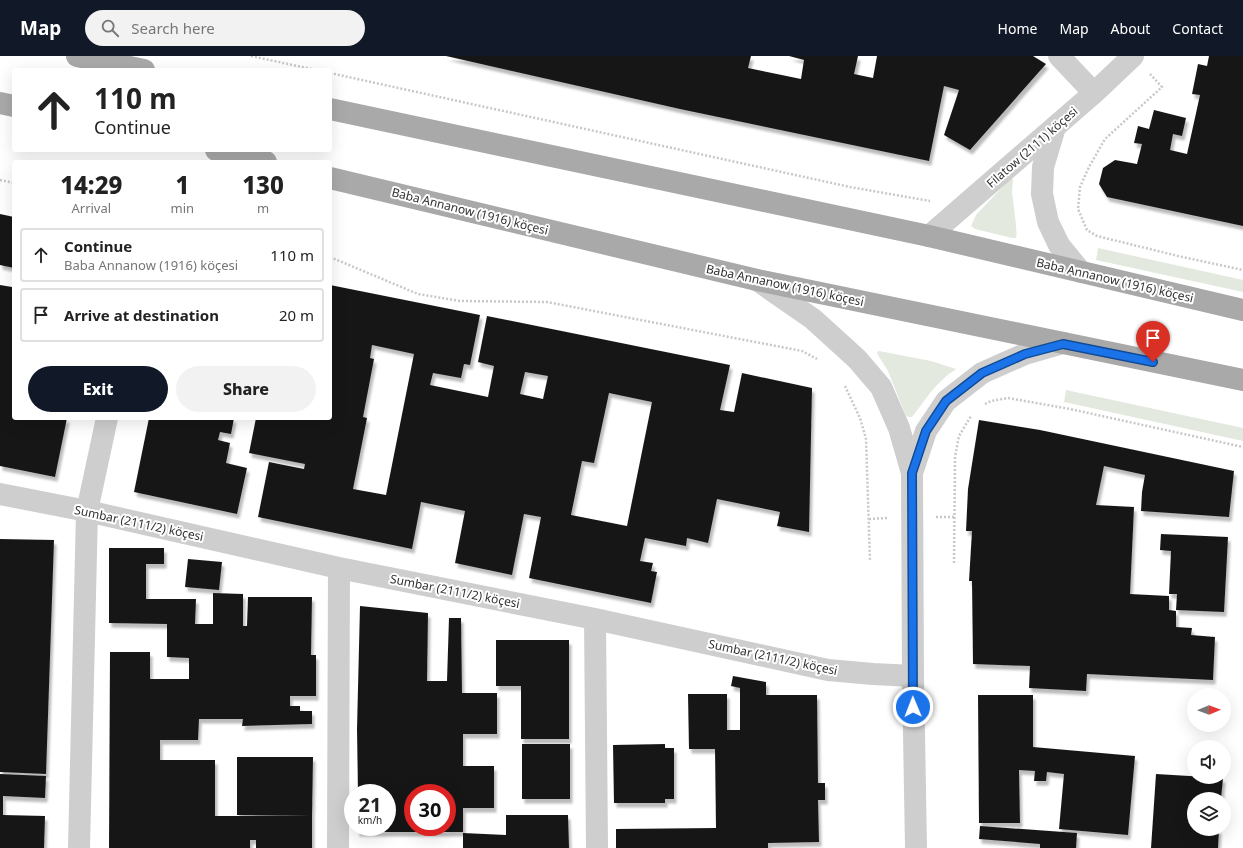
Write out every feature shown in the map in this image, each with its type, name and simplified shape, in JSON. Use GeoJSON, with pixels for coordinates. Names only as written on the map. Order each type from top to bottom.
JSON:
{"type":"FeatureCollection","features":[{"type":"Feature","properties":{"kind":"main road"},"geometry":{"type":"LineString","coordinates":[[78,56],[135,68]]}},
{"type":"Feature","properties":{"kind":"main road"},"geometry":{"type":"LineString","coordinates":[[0,103],[12,106]]}},
{"type":"Feature","properties":{"kind":"main road","name":"Baba Annanow (1916) köçesi"},"geometry":{"type":"LineString","coordinates":[[332,110],[929,236],[1243,310]]}},
{"type":"Feature","properties":{"kind":"main road"},"geometry":{"type":"LineString","coordinates":[[224,152],[258,160]]}},
{"type":"Feature","properties":{"kind":"main road","name":"Baba Annanow (1916) köçesi"},"geometry":{"type":"LineString","coordinates":[[332,178],[757,280],[1243,380]]}},
{"type":"Feature","properties":{"kind":"street"},"geometry":{"type":"LineString","coordinates":[[1059,56],[1094,93]]}},
{"type":"Feature","properties":{"kind":"street","name":"Filatow (2111) köçesi"},"geometry":{"type":"LineString","coordinates":[[929,236],[1094,93],[1133,56]]}},
{"type":"Feature","properties":{"kind":"street"},"geometry":{"type":"LineString","coordinates":[[1055,127],[1043,167],[1042,194],[1048,222],[1059,245],[1081,272]]}},
{"type":"Feature","properties":{"kind":"street"},"geometry":{"type":"LineString","coordinates":[[757,280],[813,319],[857,359],[881,387],[899,428],[912,473],[916,848]]}},
{"type":"Feature","properties":{"kind":"street"},"geometry":{"type":"LineString","coordinates":[[912,473],[926,431],[946,401],[982,373],[1025,354],[1063,344]]}},
{"type":"Feature","properties":{"kind":"street"},"geometry":{"type":"LineString","coordinates":[[79,848],[87,511],[107,420]]}},
{"type":"Feature","properties":{"kind":"street","name":"Sumbar (2111/2) köçesi"},"geometry":{"type":"LineString","coordinates":[[0,494],[87,511],[339,568],[595,619],[828,670],[913,676]]}},
{"type":"Feature","properties":{"kind":"street"},"geometry":{"type":"LineString","coordinates":[[338,848],[339,568]]}},
{"type":"Feature","properties":{"kind":"street"},"geometry":{"type":"LineString","coordinates":[[595,619],[596,848]]}},
{"type":"Feature","properties":{"kind":"path"},"geometry":{"type":"LineString","coordinates":[[252,56],[307,68]]}},
{"type":"Feature","properties":{"kind":"path"},"geometry":{"type":"LineString","coordinates":[[332,73],[842,185],[962,207]]}},
{"type":"Feature","properties":{"kind":"path"},"geometry":{"type":"LineString","coordinates":[[1162,87],[1105,139],[1089,167],[1080,187],[1078,209],[1087,230],[1098,236],[1243,270]]}},
{"type":"Feature","properties":{"kind":"path"},"geometry":{"type":"LineString","coordinates":[[0,180],[12,183]]}},
{"type":"Feature","properties":{"kind":"path"},"geometry":{"type":"LineString","coordinates":[[332,258],[418,294],[460,301],[547,302],[802,351],[820,361]]}},
{"type":"Feature","properties":{"kind":"path"},"geometry":{"type":"LineString","coordinates":[[843,383],[860,418],[866,439],[870,561]]}},
{"type":"Feature","properties":{"kind":"path"},"geometry":{"type":"LineString","coordinates":[[984,405],[991,401],[1008,398],[1070,409],[1243,447]]}},
{"type":"Feature","properties":{"kind":"path"},"geometry":{"type":"LineString","coordinates":[[954,563],[955,457],[959,436],[967,420],[972,414]]}},
{"type":"Feature","properties":{"kind":"shaded area"},"geometry":{"type":"Polygon","coordinates":[[[1010,179],[1013,179],[1012,192],[1016,223],[1016,238],[975,229],[971,226],[976,215],[1010,179]]]}},
{"type":"Feature","properties":{"kind":"shaded area"},"geometry":{"type":"Polygon","coordinates":[[[1098,248],[1243,280],[1243,292],[1096,260],[1098,248]]]}},
{"type":"Feature","properties":{"kind":"shaded area"},"geometry":{"type":"Polygon","coordinates":[[[879,351],[931,361],[956,369],[937,385],[912,417],[909,417],[906,416],[888,371],[878,355],[877,352],[879,351]]]}},
{"type":"Feature","properties":{"kind":"shaded area"},"geometry":{"type":"Polygon","coordinates":[[[1066,390],[1243,428],[1243,441],[1064,402],[1066,390]]]}},
{"type":"Feature","properties":{"kind":"building"},"geometry":{"type":"Polygon","coordinates":[[[446,56],[751,56],[748,68],[801,79],[804,60],[789,56],[858,56],[854,74],[873,78],[877,56],[1033,56],[1046,64],[970,150],[944,135],[959,90],[944,86],[929,161],[680,109],[446,56]]]}},
{"type":"Feature","properties":{"kind":"building"},"geometry":{"type":"Polygon","coordinates":[[[1209,56],[1243,56],[1243,226],[1107,197],[1099,184],[1103,168],[1115,160],[1137,164],[1142,144],[1134,143],[1138,126],[1149,129],[1154,110],[1186,118],[1182,136],[1173,134],[1170,150],[1187,154],[1200,95],[1192,94],[1198,64],[1207,66],[1209,56]]]}},
{"type":"Feature","properties":{"kind":"building"},"geometry":{"type":"Polygon","coordinates":[[[0,214],[12,217],[12,268],[0,265],[0,214]]]}},
{"type":"Feature","properties":{"kind":"building"},"geometry":{"type":"Polygon","coordinates":[[[0,285],[12,287],[12,420],[67,420],[55,477],[0,466],[0,285]]]}},
{"type":"Feature","properties":{"kind":"building"},"geometry":{"type":"Polygon","coordinates":[[[332,285],[480,315],[470,365],[464,364],[461,378],[433,373],[430,385],[488,397],[494,366],[478,362],[487,316],[730,365],[720,410],[734,412],[742,373],[812,388],[809,532],[777,526],[780,512],[717,499],[708,543],[687,538],[686,546],[645,538],[640,561],[653,563],[651,571],[657,572],[651,603],[529,578],[541,517],[524,514],[512,575],[455,563],[465,511],[421,502],[412,549],[258,517],[269,462],[304,469],[305,464],[249,453],[256,420],[332,420],[332,285]],[[372,345],[370,358],[374,359],[363,417],[367,418],[353,489],[386,495],[414,354],[372,345]],[[525,372],[520,394],[543,399],[548,376],[525,372]],[[609,393],[594,463],[582,461],[571,515],[627,526],[652,402],[609,393]]]}},
{"type":"Feature","properties":{"kind":"building"},"geometry":{"type":"Polygon","coordinates":[[[149,420],[234,420],[231,434],[220,432],[218,440],[230,443],[226,463],[247,468],[237,514],[134,492],[149,420]]]}},
{"type":"Feature","properties":{"kind":"building"},"geometry":{"type":"Polygon","coordinates":[[[979,420],[1040,430],[1234,471],[1229,517],[1141,511],[1145,475],[1104,466],[1096,505],[1134,507],[1130,594],[1169,596],[1169,610],[1176,611],[1176,627],[1192,628],[1191,635],[1215,637],[1213,680],[1087,674],[1086,691],[1029,688],[1030,666],[973,664],[972,581],[969,581],[972,531],[966,531],[968,489],[979,420]]]}},
{"type":"Feature","properties":{"kind":"building"},"geometry":{"type":"Polygon","coordinates":[[[1161,534],[1228,537],[1224,612],[1176,610],[1177,594],[1169,594],[1171,551],[1160,550],[1161,534]]]}},
{"type":"Feature","properties":{"kind":"building"},"geometry":{"type":"Polygon","coordinates":[[[0,539],[54,540],[46,774],[0,772],[0,539]]]}},
{"type":"Feature","properties":{"kind":"building"},"geometry":{"type":"Polygon","coordinates":[[[109,548],[164,548],[164,564],[146,564],[146,599],[196,599],[195,624],[213,624],[213,593],[243,594],[243,626],[247,626],[248,597],[312,597],[311,655],[316,655],[316,696],[290,696],[290,706],[300,706],[300,711],[312,711],[312,724],[242,726],[243,719],[199,719],[198,740],[160,740],[160,760],[215,760],[215,816],[312,816],[312,848],[256,848],[256,840],[250,840],[250,848],[109,848],[110,652],[150,652],[150,679],[189,679],[189,658],[167,657],[167,624],[109,623],[109,548]]]}},
{"type":"Feature","properties":{"kind":"building"},"geometry":{"type":"Polygon","coordinates":[[[188,559],[222,562],[219,590],[185,587],[188,559]]]}},
{"type":"Feature","properties":{"kind":"building"},"geometry":{"type":"Polygon","coordinates":[[[360,606],[428,613],[427,681],[447,681],[449,618],[461,618],[462,693],[497,693],[497,734],[463,734],[463,766],[494,766],[494,808],[463,808],[463,832],[456,832],[456,784],[404,784],[404,832],[396,832],[396,784],[358,784],[357,729],[360,606]]]}},
{"type":"Feature","properties":{"kind":"building"},"geometry":{"type":"Polygon","coordinates":[[[496,640],[569,640],[569,739],[521,739],[521,686],[496,686],[496,640]]]}},
{"type":"Feature","properties":{"kind":"building"},"geometry":{"type":"Polygon","coordinates":[[[733,676],[766,682],[766,695],[817,695],[818,783],[825,783],[825,800],[818,800],[819,842],[768,843],[768,848],[616,848],[616,829],[716,828],[715,749],[689,749],[688,694],[727,694],[727,730],[740,730],[740,688],[731,686],[733,676]]]}},
{"type":"Feature","properties":{"kind":"building"},"geometry":{"type":"Polygon","coordinates":[[[978,695],[1033,695],[1033,747],[1135,756],[1128,835],[1059,829],[1064,774],[1047,772],[1046,781],[1034,781],[1035,771],[1019,770],[1020,823],[979,823],[978,695]]]}},
{"type":"Feature","properties":{"kind":"building"},"geometry":{"type":"Polygon","coordinates":[[[522,744],[570,744],[570,799],[522,799],[522,744]]]}},
{"type":"Feature","properties":{"kind":"building"},"geometry":{"type":"Polygon","coordinates":[[[665,744],[665,748],[674,748],[674,799],[665,799],[665,803],[614,803],[613,745],[665,744]]]}},
{"type":"Feature","properties":{"kind":"building"},"geometry":{"type":"Polygon","coordinates":[[[237,757],[313,757],[312,816],[237,815],[237,757]]]}},
{"type":"Feature","properties":{"kind":"building"},"geometry":{"type":"Polygon","coordinates":[[[0,774],[46,776],[45,798],[3,796],[3,815],[45,816],[44,848],[0,848],[0,774]]]}},
{"type":"Feature","properties":{"kind":"building"},"geometry":{"type":"Polygon","coordinates":[[[1156,774],[1187,776],[1187,784],[1222,784],[1222,792],[1187,792],[1187,836],[1219,836],[1218,848],[1151,848],[1156,774]]]}},
{"type":"Feature","properties":{"kind":"building"},"geometry":{"type":"Polygon","coordinates":[[[506,815],[568,815],[569,848],[463,848],[463,833],[506,835],[506,815]]]}},
{"type":"Feature","properties":{"kind":"building"},"geometry":{"type":"Polygon","coordinates":[[[980,826],[1077,833],[1076,848],[1040,848],[1040,844],[979,839],[980,826]]]}},
{"type":"Feature","properties":{"kind":"route"},"geometry":{"type":"LineString","coordinates":[[913,707],[912,473],[926,431],[946,401],[982,373],[1025,354],[1063,344],[1153,362]]}}]}
